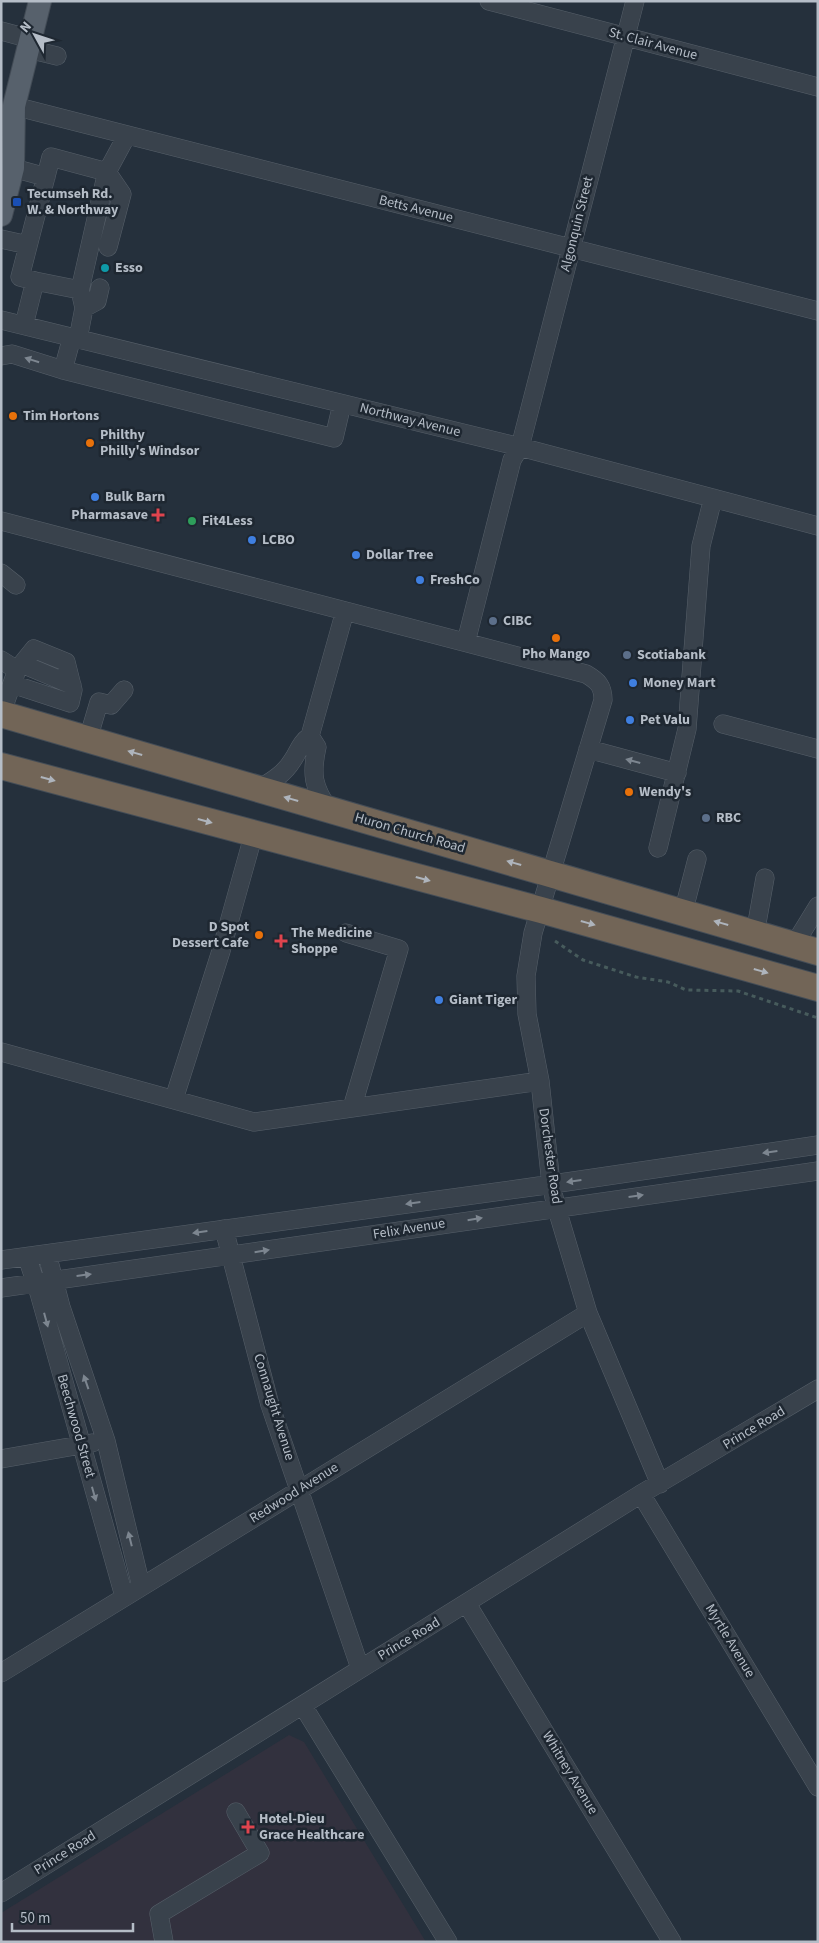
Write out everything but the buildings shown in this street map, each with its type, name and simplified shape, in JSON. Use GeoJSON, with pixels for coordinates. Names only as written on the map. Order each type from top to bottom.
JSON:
{"type":"FeatureCollection","features":[{"type":"Feature","properties":{"kind":"highway","name":"Huron Church Road"},"geometry":{"type":"LineString","coordinates":[[1,714],[806,948]]}},
{"type":"Feature","properties":{"kind":"highway"},"geometry":{"type":"LineString","coordinates":[[1,766],[541,910],[818,988]]}},
{"type":"Feature","properties":{"kind":"main road"},"geometry":{"type":"LineString","coordinates":[[1,132],[14,106],[40,1]]}},
{"type":"Feature","properties":{"kind":"main road"},"geometry":{"type":"LineString","coordinates":[[1,216],[13,168],[14,106]]}},
{"type":"Feature","properties":{"kind":"street","name":"St. Clair Avenue"},"geometry":{"type":"LineString","coordinates":[[489,1],[818,87]]}},
{"type":"Feature","properties":{"kind":"street","name":"Algonquin Street"},"geometry":{"type":"LineString","coordinates":[[466,642],[512,460],[520,448],[635,1]]}},
{"type":"Feature","properties":{"kind":"street"},"geometry":{"type":"LineString","coordinates":[[1,31],[57,56]]}},
{"type":"Feature","properties":{"kind":"street","name":"Betts Avenue"},"geometry":{"type":"LineString","coordinates":[[14,106],[818,312]]}},
{"type":"Feature","properties":{"kind":"street"},"geometry":{"type":"LineString","coordinates":[[63,370],[84,308],[80,290],[107,172],[127,135]]}},
{"type":"Feature","properties":{"kind":"street"},"geometry":{"type":"LineString","coordinates":[[80,290],[20,277],[51,157],[107,172],[122,194],[108,247]]}},
{"type":"Feature","properties":{"kind":"street"},"geometry":{"type":"LineString","coordinates":[[13,168],[46,177]]}},
{"type":"Feature","properties":{"kind":"street"},"geometry":{"type":"LineString","coordinates":[[1,239],[28,245]]}},
{"type":"Feature","properties":{"kind":"street"},"geometry":{"type":"LineString","coordinates":[[24,326],[35,281]]}},
{"type":"Feature","properties":{"kind":"street"},"geometry":{"type":"LineString","coordinates":[[84,308],[96,302],[100,288]]}},
{"type":"Feature","properties":{"kind":"street","name":"Northway Avenue"},"geometry":{"type":"LineString","coordinates":[[1,320],[520,448],[818,526]]}},
{"type":"Feature","properties":{"kind":"street"},"geometry":{"type":"LineString","coordinates":[[1,356],[12,354],[63,370],[334,438],[342,404]]}},
{"type":"Feature","properties":{"kind":"street"},"geometry":{"type":"LineString","coordinates":[[658,848],[687,729],[701,546],[713,498]]}},
{"type":"Feature","properties":{"kind":"street"},"geometry":{"type":"LineString","coordinates":[[1,521],[466,642]]}},
{"type":"Feature","properties":{"kind":"street"},"geometry":{"type":"LineString","coordinates":[[1,573],[16,585]]}},
{"type":"Feature","properties":{"kind":"street"},"geometry":{"type":"LineString","coordinates":[[259,789],[279,777],[293,761],[301,742],[310,736],[345,611]]}},
{"type":"Feature","properties":{"kind":"street","name":"Dorchester Road"},"geometry":{"type":"LineString","coordinates":[[466,642],[586,674],[596,680],[603,690],[603,700],[533,933],[526,976],[527,1014],[540,1081],[551,1184],[556,1206],[588,1313],[660,1484]]}},
{"type":"Feature","properties":{"kind":"street"},"geometry":{"type":"LineString","coordinates":[[1,660],[17,673],[70,703],[72,688],[66,662],[34,649],[17,673],[1,714]]}},
{"type":"Feature","properties":{"kind":"street"},"geometry":{"type":"LineString","coordinates":[[72,688],[99,702],[111,705],[124,690]]}},
{"type":"Feature","properties":{"kind":"street"},"geometry":{"type":"LineString","coordinates":[[88,740],[99,702]]}},
{"type":"Feature","properties":{"kind":"street"},"geometry":{"type":"LineString","coordinates":[[723,724],[818,749]]}},
{"type":"Feature","properties":{"kind":"street"},"geometry":{"type":"LineString","coordinates":[[310,736],[317,747],[312,769],[318,793],[329,810]]}},
{"type":"Feature","properties":{"kind":"street"},"geometry":{"type":"LineString","coordinates":[[588,749],[677,773]]}},
{"type":"Feature","properties":{"kind":"street"},"geometry":{"type":"LineString","coordinates":[[174,1099],[221,951],[254,834]]}},
{"type":"Feature","properties":{"kind":"street"},"geometry":{"type":"LineString","coordinates":[[683,913],[697,859]]}},
{"type":"Feature","properties":{"kind":"street"},"geometry":{"type":"LineString","coordinates":[[755,934],[765,878]]}},
{"type":"Feature","properties":{"kind":"street"},"geometry":{"type":"LineString","coordinates":[[806,948],[818,906]]}},
{"type":"Feature","properties":{"kind":"street"},"geometry":{"type":"LineString","coordinates":[[346,933],[399,949],[352,1108]]}},
{"type":"Feature","properties":{"kind":"street"},"geometry":{"type":"LineString","coordinates":[[1,1052],[254,1122],[540,1081]]}},
{"type":"Feature","properties":{"kind":"street","name":"Felix Avenue"},"geometry":{"type":"LineString","coordinates":[[1,1260],[818,1145]]}},
{"type":"Feature","properties":{"kind":"street","name":"Felix Avenue"},"geometry":{"type":"LineString","coordinates":[[1,1288],[54,1279],[231,1256],[556,1206],[818,1171]]}},
{"type":"Feature","properties":{"kind":"street","name":"Connaught Avenue"},"geometry":{"type":"LineString","coordinates":[[224,1229],[270,1404],[360,1668]]}},
{"type":"Feature","properties":{"kind":"street","name":"Beechwood Street"},"geometry":{"type":"LineString","coordinates":[[47,1254],[61,1308],[106,1441],[141,1586]]}},
{"type":"Feature","properties":{"kind":"street","name":"Beechwood Street"},"geometry":{"type":"LineString","coordinates":[[27,1257],[124,1596]]}},
{"type":"Feature","properties":{"kind":"street","name":"Redwood Avenue"},"geometry":{"type":"LineString","coordinates":[[1,1673],[588,1313]]}},
{"type":"Feature","properties":{"kind":"street","name":"Prince Road"},"geometry":{"type":"LineString","coordinates":[[1,1893],[641,1494],[818,1389]]}},
{"type":"Feature","properties":{"kind":"street"},"geometry":{"type":"LineString","coordinates":[[1,1459],[106,1441]]}},
{"type":"Feature","properties":{"kind":"street","name":"Myrtle Avenue"},"geometry":{"type":"LineString","coordinates":[[641,1494],[818,1787]]}},
{"type":"Feature","properties":{"kind":"street","name":"Whitney Avenue"},"geometry":{"type":"LineString","coordinates":[[467,1604],[672,1942]]}},
{"type":"Feature","properties":{"kind":"street"},"geometry":{"type":"LineString","coordinates":[[303,1706],[448,1942]]}},
{"type":"Feature","properties":{"kind":"street"},"geometry":{"type":"LineString","coordinates":[[164,1942],[158,1914],[260,1853],[236,1812]]}},
{"type":"Feature","properties":{"kind":"path"},"geometry":{"type":"LineString","coordinates":[[555,941],[583,960],[636,976],[668,982],[686,990],[738,990],[818,1018]]}},
{"type":"Feature","properties":{"kind":"shaded area","name":"Hotel-Dieu Grace Healthcare"},"geometry":{"type":"Polygon","coordinates":[[[289,1735],[304,1742],[426,1942],[1,1942],[1,1913],[289,1735]]]}},
{"type":"Feature","properties":{"kind":"place","name":"Tecumseh Rd. W. & Northway"},"geometry":{"type":"Point","coordinates":[17,202]}},
{"type":"Feature","properties":{"kind":"place","name":"Esso"},"geometry":{"type":"Point","coordinates":[105,268]}},
{"type":"Feature","properties":{"kind":"place","name":"Tim Hortons"},"geometry":{"type":"Point","coordinates":[13,416]}},
{"type":"Feature","properties":{"kind":"place","name":"Philthy Philly's Windsor"},"geometry":{"type":"Point","coordinates":[90,443]}},
{"type":"Feature","properties":{"kind":"place","name":"Bulk Barn"},"geometry":{"type":"Point","coordinates":[95,497]}},
{"type":"Feature","properties":{"kind":"place","name":"Pharmasave"},"geometry":{"type":"Point","coordinates":[158,515]}},
{"type":"Feature","properties":{"kind":"place","name":"Fit4Less"},"geometry":{"type":"Point","coordinates":[192,521]}},
{"type":"Feature","properties":{"kind":"place","name":"LCBO"},"geometry":{"type":"Point","coordinates":[252,540]}},
{"type":"Feature","properties":{"kind":"place","name":"Dollar Tree"},"geometry":{"type":"Point","coordinates":[356,555]}},
{"type":"Feature","properties":{"kind":"place","name":"FreshCo"},"geometry":{"type":"Point","coordinates":[420,580]}},
{"type":"Feature","properties":{"kind":"place","name":"CIBC"},"geometry":{"type":"Point","coordinates":[493,621]}},
{"type":"Feature","properties":{"kind":"place","name":"Pho Mango"},"geometry":{"type":"Point","coordinates":[556,638]}},
{"type":"Feature","properties":{"kind":"place","name":"Scotiabank"},"geometry":{"type":"Point","coordinates":[627,655]}},
{"type":"Feature","properties":{"kind":"place","name":"Money Mart"},"geometry":{"type":"Point","coordinates":[633,683]}},
{"type":"Feature","properties":{"kind":"place","name":"Pet Valu"},"geometry":{"type":"Point","coordinates":[630,720]}},
{"type":"Feature","properties":{"kind":"place","name":"Wendy's"},"geometry":{"type":"Point","coordinates":[629,792]}},
{"type":"Feature","properties":{"kind":"place","name":"RBC"},"geometry":{"type":"Point","coordinates":[706,818]}},
{"type":"Feature","properties":{"kind":"place","name":"D Spot Dessert Cafe"},"geometry":{"type":"Point","coordinates":[259,935]}},
{"type":"Feature","properties":{"kind":"place","name":"The Medicine Shoppe"},"geometry":{"type":"Point","coordinates":[281,941]}},
{"type":"Feature","properties":{"kind":"place","name":"Giant Tiger"},"geometry":{"type":"Point","coordinates":[439,1000]}},
{"type":"Feature","properties":{"kind":"place","name":"Hotel-Dieu Grace Healthcare"},"geometry":{"type":"Point","coordinates":[248,1827]}}]}
